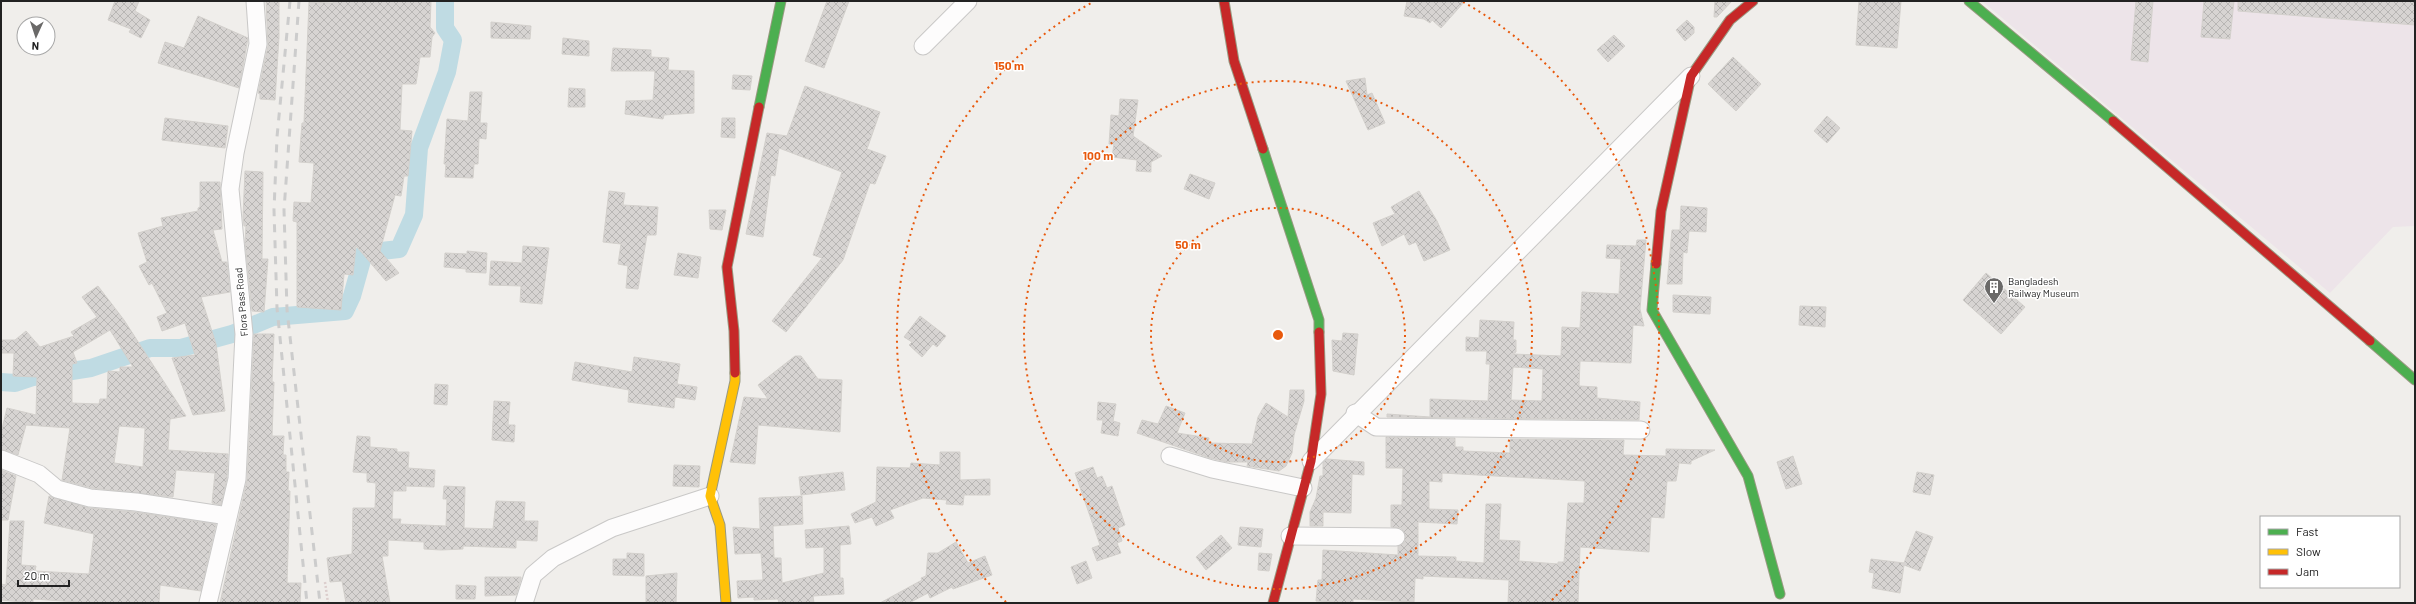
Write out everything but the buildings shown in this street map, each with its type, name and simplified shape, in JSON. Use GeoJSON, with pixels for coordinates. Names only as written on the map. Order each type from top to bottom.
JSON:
{"type":"FeatureCollection","features":[{"type":"Feature","properties":{"kind":"street","name":"Flora Pass Road"},"geometry":{"type":"LineString","coordinates":[[208,603],[237,480],[244,327],[230,189],[235,153],[258,44],[255,1]]}},
{"type":"Feature","properties":{"kind":"street"},"geometry":{"type":"LineString","coordinates":[[726,603],[720,525],[710,496],[735,381],[734,330],[727,267],[781,1]]}},
{"type":"Feature","properties":{"kind":"street"},"geometry":{"type":"LineString","coordinates":[[923,46],[968,1]]}},
{"type":"Feature","properties":{"kind":"street"},"geometry":{"type":"LineString","coordinates":[[1224,1],[1234,61],[1319,320],[1321,394],[1311,460],[1273,603]]}},
{"type":"Feature","properties":{"kind":"street"},"geometry":{"type":"LineString","coordinates":[[1311,460],[1355,413],[1691,76],[1730,20],[1753,1]]}},
{"type":"Feature","properties":{"kind":"street"},"geometry":{"type":"LineString","coordinates":[[1968,1],[2175,172],[2415,380]]}},
{"type":"Feature","properties":{"kind":"street"},"geometry":{"type":"LineString","coordinates":[[1691,76],[1661,211],[1652,310],[1748,476],[1780,594]]}},
{"type":"Feature","properties":{"kind":"street"},"geometry":{"type":"LineString","coordinates":[[1355,413],[1376,427]]}},
{"type":"Feature","properties":{"kind":"street"},"geometry":{"type":"LineString","coordinates":[[1315,433],[1338,432],[1376,427],[1641,430]]}},
{"type":"Feature","properties":{"kind":"street"},"geometry":{"type":"LineString","coordinates":[[1170,456],[1212,469],[1303,488]]}},
{"type":"Feature","properties":{"kind":"street"},"geometry":{"type":"LineString","coordinates":[[1,459],[39,474],[56,490],[90,498],[136,502],[228,516]]}},
{"type":"Feature","properties":{"kind":"street"},"geometry":{"type":"LineString","coordinates":[[524,603],[533,575],[553,558],[612,528],[710,496]]}},
{"type":"Feature","properties":{"kind":"street"},"geometry":{"type":"LineString","coordinates":[[1290,536],[1396,537]]}},
{"type":"Feature","properties":{"kind":"path"},"geometry":{"type":"LineString","coordinates":[[325,582],[328,603]]}},
{"type":"Feature","properties":{"kind":"shaded area"},"geometry":{"type":"Polygon","coordinates":[[[1982,1],[2415,1],[2415,226],[2393,227],[2330,293],[1982,1]]]}},
{"type":"Feature","properties":{"kind":"waterway"},"geometry":{"type":"LineString","coordinates":[[1,382],[15,383],[33,377],[91,368],[150,348],[181,348],[232,334],[273,317],[345,311],[352,296],[364,253],[399,249],[414,215],[419,148],[447,72],[453,40],[445,28],[445,1]]}},
{"type":"Feature","properties":{"kind":"railway"},"geometry":{"type":"LineString","coordinates":[[290,1],[277,137],[274,210],[277,308],[307,603]]}},
{"type":"Feature","properties":{"kind":"railway"},"geometry":{"type":"LineString","coordinates":[[299,1],[284,210],[287,310],[320,603]]}},
{"type":"Feature","properties":{"kind":"traffic: fast"},"geometry":{"type":"LineString","coordinates":[[759,107],[781,1]]}},
{"type":"Feature","properties":{"kind":"traffic: fast"},"geometry":{"type":"LineString","coordinates":[[1969,1],[2113,121]]}},
{"type":"Feature","properties":{"kind":"traffic: fast"},"geometry":{"type":"LineString","coordinates":[[1263,149],[1319,320],[1319,332]]}},
{"type":"Feature","properties":{"kind":"traffic: fast"},"geometry":{"type":"LineString","coordinates":[[1656,264],[1652,310],[1748,476],[1780,594]]}},
{"type":"Feature","properties":{"kind":"traffic: fast"},"geometry":{"type":"LineString","coordinates":[[2370,341],[2415,380]]}},
{"type":"Feature","properties":{"kind":"traffic: slow"},"geometry":{"type":"LineString","coordinates":[[726,603],[720,525],[710,496],[735,381],[735,373]]}},
{"type":"Feature","properties":{"kind":"traffic: jam"},"geometry":{"type":"LineString","coordinates":[[1224,1],[1234,61],[1263,149]]}},
{"type":"Feature","properties":{"kind":"traffic: jam"},"geometry":{"type":"LineString","coordinates":[[1656,264],[1661,211],[1691,76],[1730,20],[1753,1]]}},
{"type":"Feature","properties":{"kind":"traffic: jam"},"geometry":{"type":"LineString","coordinates":[[735,373],[734,331],[727,267],[759,107]]}},
{"type":"Feature","properties":{"kind":"traffic: jam"},"geometry":{"type":"LineString","coordinates":[[2113,121],[2370,341]]}},
{"type":"Feature","properties":{"kind":"traffic: jam"},"geometry":{"type":"LineString","coordinates":[[1273,603],[1311,461],[1321,394],[1319,332]]}},
{"type":"Feature","properties":{"kind":"place","name":"Bangladesh Railway Museum"},"geometry":{"type":"Point","coordinates":[1994,304]}}]}
